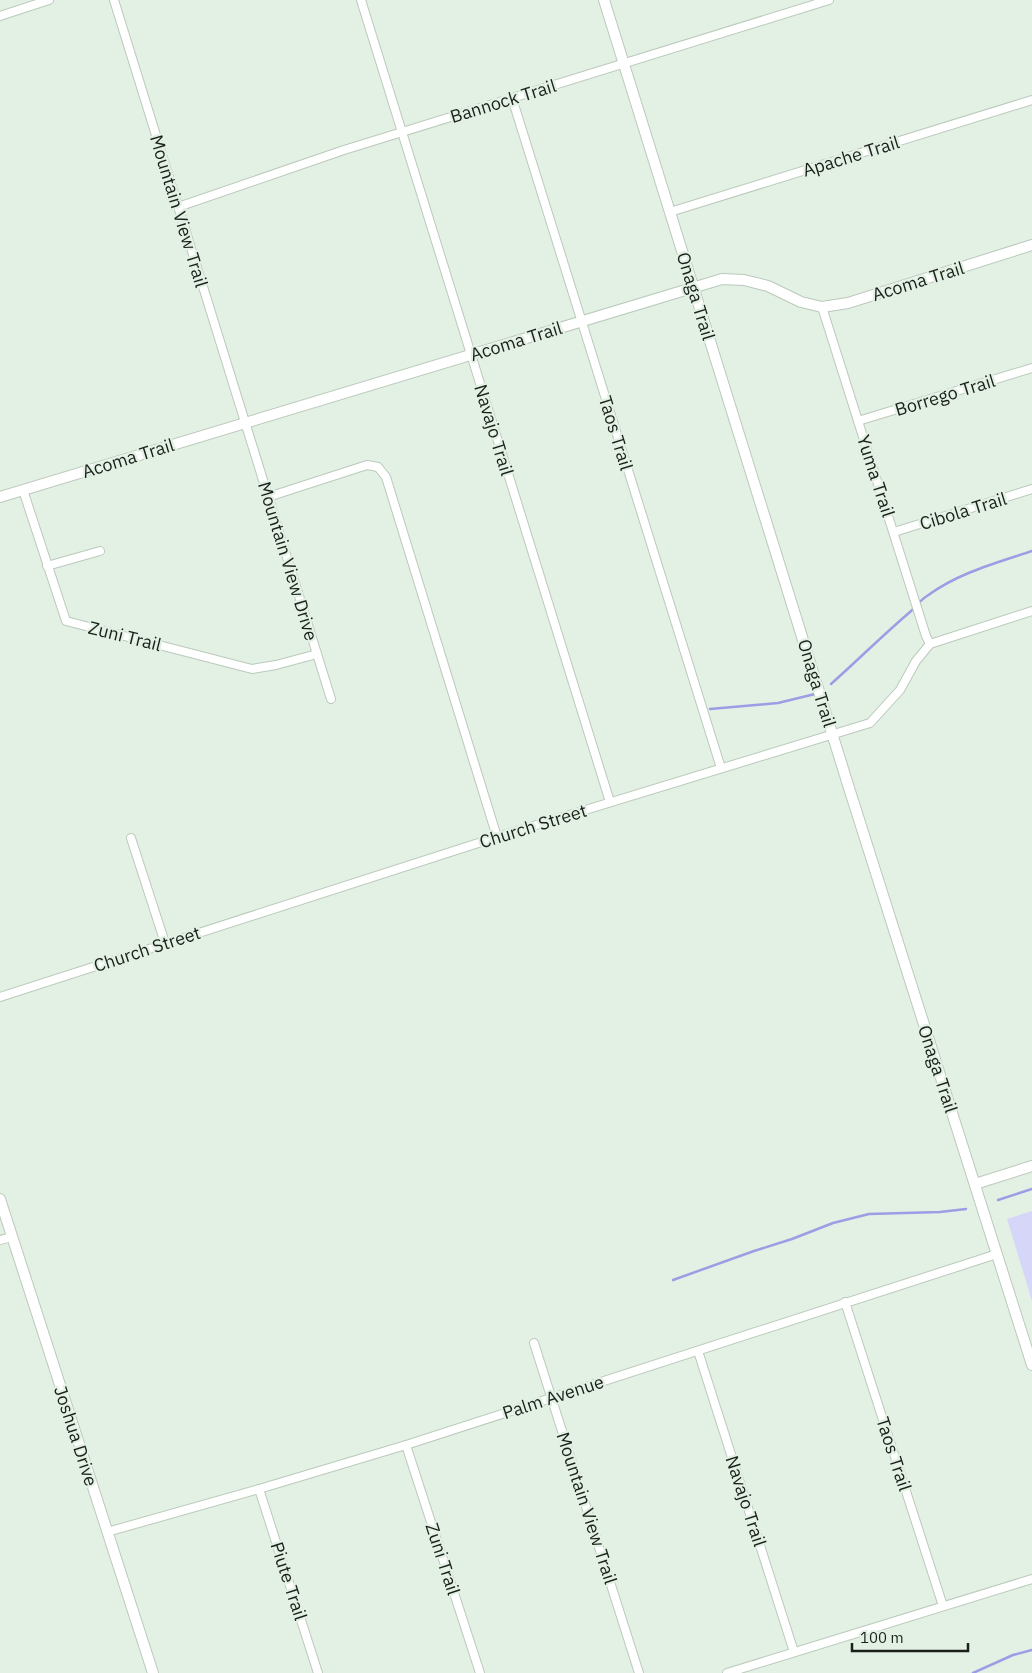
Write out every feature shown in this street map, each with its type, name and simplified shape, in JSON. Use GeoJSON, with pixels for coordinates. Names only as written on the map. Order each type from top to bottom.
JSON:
{"type":"FeatureCollection","features":[{"type":"Feature","properties":{"kind":"street"},"geometry":{"type":"LineString","coordinates":[[0,16],[49,0]]}},
{"type":"Feature","properties":{"kind":"street","name":"Mountain View Trail"},"geometry":{"type":"LineString","coordinates":[[114,0],[245,423]]}},
{"type":"Feature","properties":{"kind":"street","name":"Navajo Trail"},"geometry":{"type":"LineString","coordinates":[[360,0],[610,802]]}},
{"type":"Feature","properties":{"kind":"street","name":"Onaga Trail"},"geometry":{"type":"LineString","coordinates":[[604,0],[849,788],[1032,1364]]}},
{"type":"Feature","properties":{"kind":"street","name":"Bannock Trail"},"geometry":{"type":"LineString","coordinates":[[178,207],[401,132],[829,0]]}},
{"type":"Feature","properties":{"kind":"street","name":"Taos Trail"},"geometry":{"type":"LineString","coordinates":[[512,98],[721,768]]}},
{"type":"Feature","properties":{"kind":"street","name":"Apache Trail"},"geometry":{"type":"LineString","coordinates":[[670,212],[1032,100]]}},
{"type":"Feature","properties":{"kind":"street","name":"Acoma Trail"},"geometry":{"type":"LineString","coordinates":[[0,497],[692,287],[722,280],[744,280],[768,286],[801,302],[822,307],[848,303],[1032,245]]}},
{"type":"Feature","properties":{"kind":"street","name":"Yuma Trail"},"geometry":{"type":"LineString","coordinates":[[822,307],[930,644]]}},
{"type":"Feature","properties":{"kind":"street","name":"Borrego Trail"},"geometry":{"type":"LineString","coordinates":[[858,421],[1032,368]]}},
{"type":"Feature","properties":{"kind":"street","name":"Mountain View Drive"},"geometry":{"type":"LineString","coordinates":[[245,423],[330,699]]}},
{"type":"Feature","properties":{"kind":"street"},"geometry":{"type":"LineString","coordinates":[[268,497],[367,466],[378,467],[386,477],[497,838]]}},
{"type":"Feature","properties":{"kind":"street","name":"Cibola Trail"},"geometry":{"type":"LineString","coordinates":[[894,532],[1032,489]]}},
{"type":"Feature","properties":{"kind":"street","name":"Zuni Trail"},"geometry":{"type":"LineString","coordinates":[[22,490],[66,621],[252,669],[317,654]]}},
{"type":"Feature","properties":{"kind":"street"},"geometry":{"type":"LineString","coordinates":[[47,566],[100,551]]}},
{"type":"Feature","properties":{"kind":"street"},"geometry":{"type":"LineString","coordinates":[[930,644],[1032,611]]}},
{"type":"Feature","properties":{"kind":"street","name":"Church Street"},"geometry":{"type":"LineString","coordinates":[[0,996],[610,802],[870,723],[900,690],[916,661],[930,644]]}},
{"type":"Feature","properties":{"kind":"street"},"geometry":{"type":"LineString","coordinates":[[131,838],[165,943]]}},
{"type":"Feature","properties":{"kind":"street"},"geometry":{"type":"LineString","coordinates":[[975,1184],[1032,1166]]}},
{"type":"Feature","properties":{"kind":"street","name":"Joshua Drive"},"geometry":{"type":"LineString","coordinates":[[0,1199],[153,1673]]}},
{"type":"Feature","properties":{"kind":"street"},"geometry":{"type":"LineString","coordinates":[[0,1240],[12,1237]]}},
{"type":"Feature","properties":{"kind":"street","name":"Palm Avenue"},"geometry":{"type":"LineString","coordinates":[[107,1532],[406,1445],[997,1254]]}},
{"type":"Feature","properties":{"kind":"street","name":"Taos Trail"},"geometry":{"type":"LineString","coordinates":[[845,1302],[943,1606]]}},
{"type":"Feature","properties":{"kind":"street","name":"Mountain View Trail"},"geometry":{"type":"LineString","coordinates":[[534,1343],[639,1673]]}},
{"type":"Feature","properties":{"kind":"street","name":"Navajo Trail"},"geometry":{"type":"LineString","coordinates":[[698,1351],[794,1652]]}},
{"type":"Feature","properties":{"kind":"street","name":"Zuni Trail"},"geometry":{"type":"LineString","coordinates":[[406,1445],[480,1673]]}},
{"type":"Feature","properties":{"kind":"street","name":"Piute Trail"},"geometry":{"type":"LineString","coordinates":[[259,1489],[318,1673]]}},
{"type":"Feature","properties":{"kind":"street"},"geometry":{"type":"LineString","coordinates":[[727,1673],[1032,1579]]}},
{"type":"Feature","properties":{"kind":"shaded area"},"geometry":{"type":"Polygon","coordinates":[[[1032,1211],[1032,1301],[1007,1219],[1032,1211]]]}},
{"type":"Feature","properties":{"kind":"waterway"},"geometry":{"type":"LineString","coordinates":[[831,684],[922,599],[964,575],[1032,551]]}},
{"type":"Feature","properties":{"kind":"waterway"},"geometry":{"type":"LineString","coordinates":[[710,709],[778,703],[815,694]]}},
{"type":"Feature","properties":{"kind":"waterway"},"geometry":{"type":"LineString","coordinates":[[998,1200],[1032,1189]]}},
{"type":"Feature","properties":{"kind":"waterway"},"geometry":{"type":"LineString","coordinates":[[673,1280],[833,1223],[869,1214],[940,1212],[966,1209]]}},
{"type":"Feature","properties":{"kind":"waterway"},"geometry":{"type":"LineString","coordinates":[[973,1673],[1013,1655],[1032,1650]]}}]}
